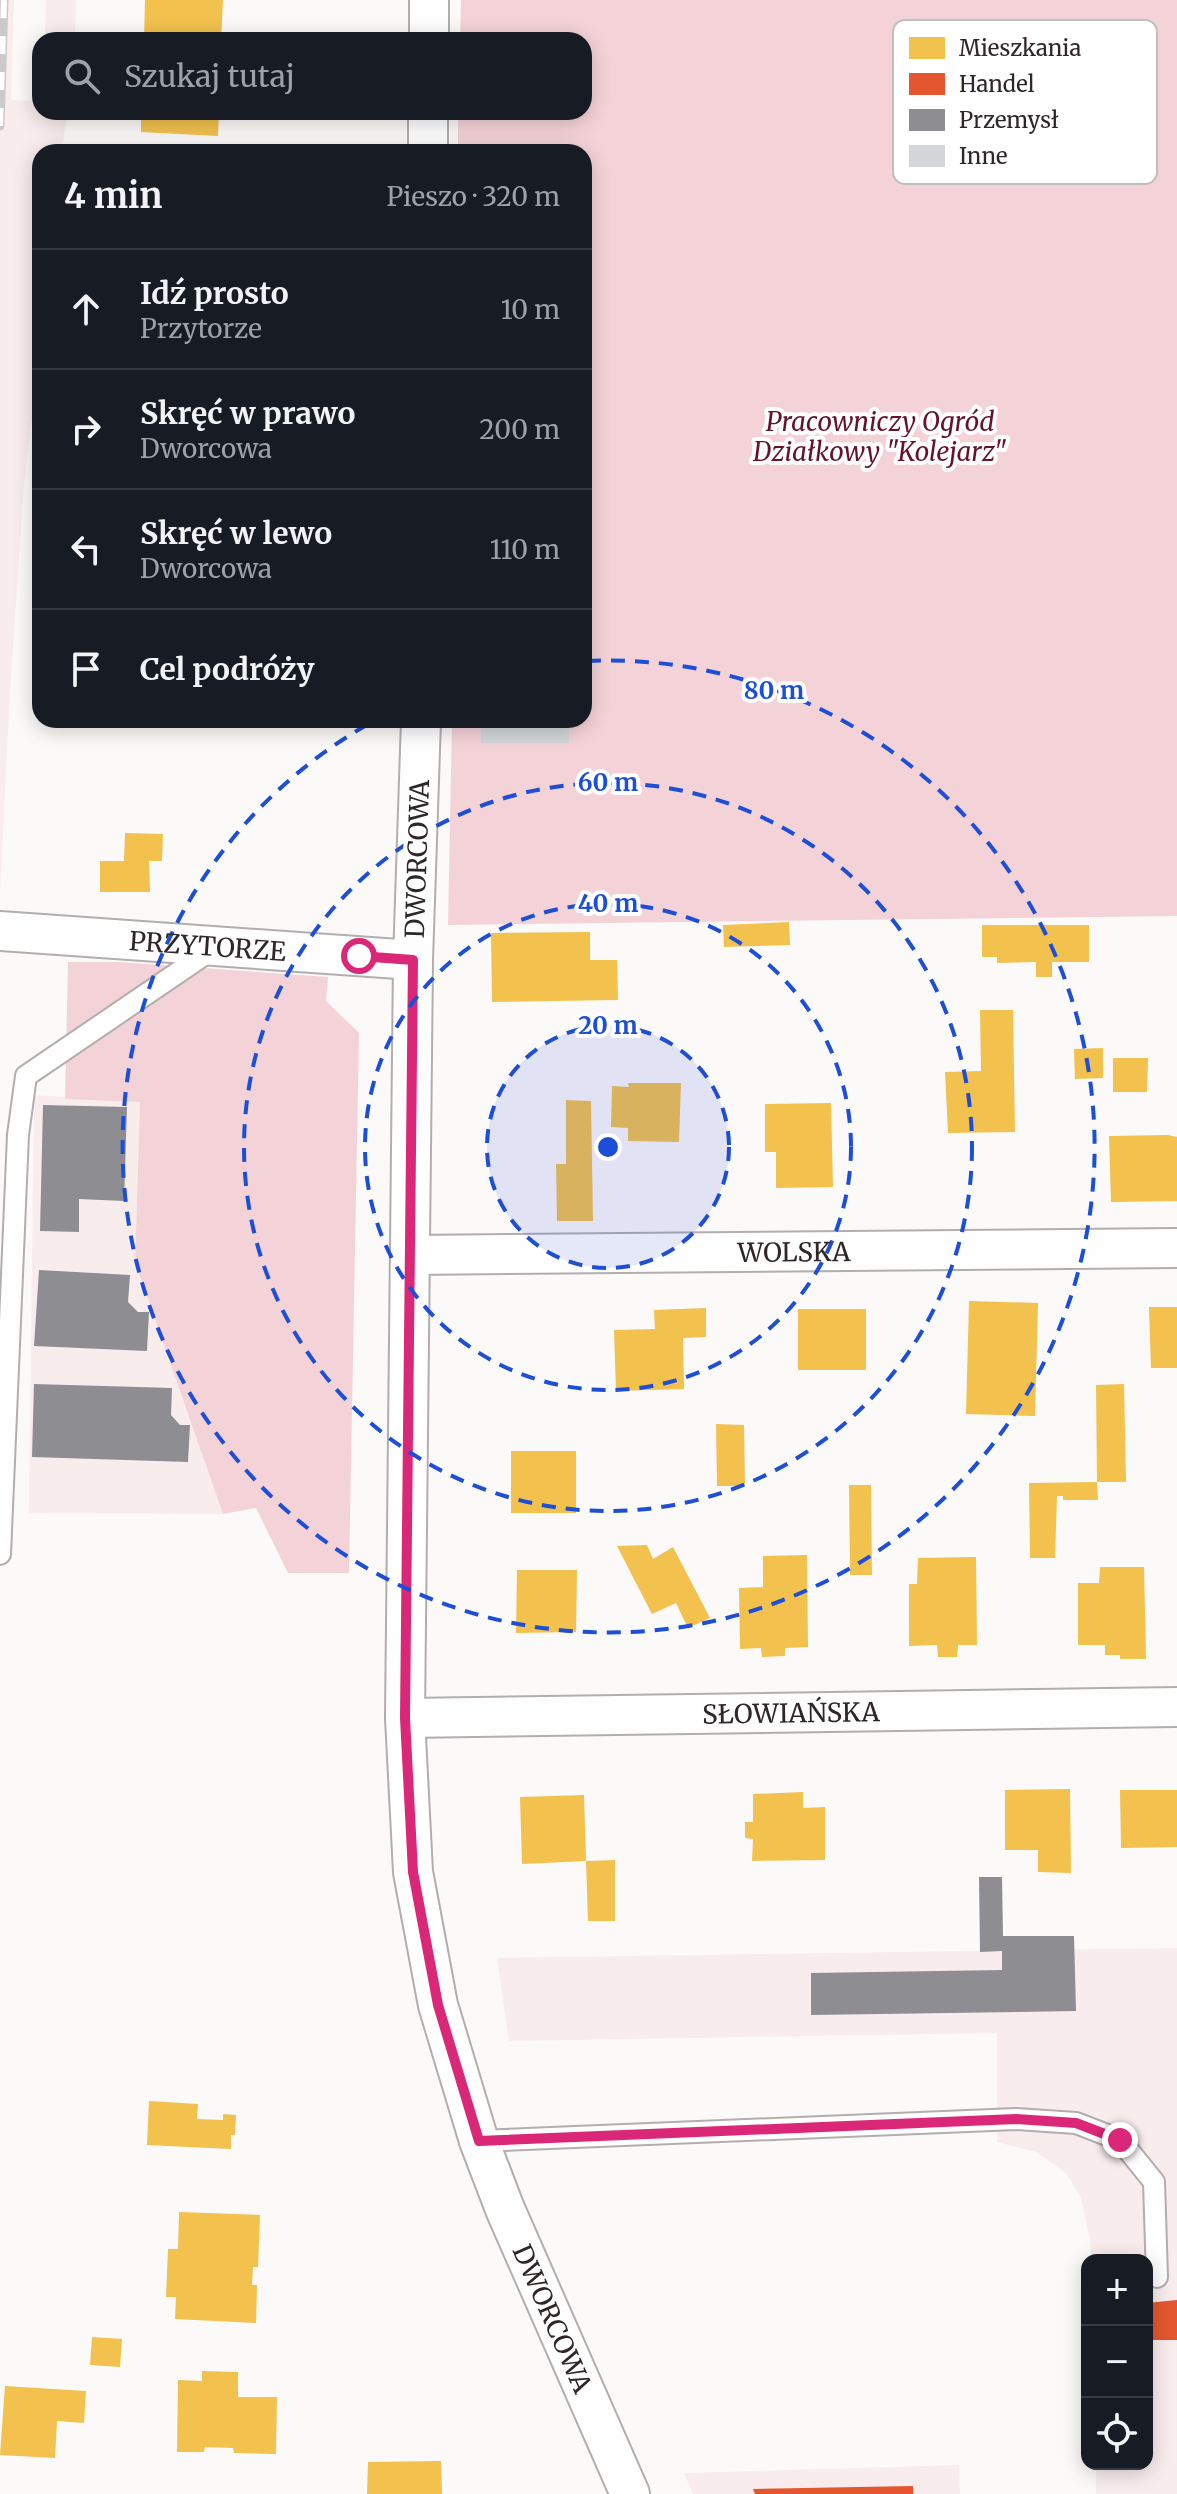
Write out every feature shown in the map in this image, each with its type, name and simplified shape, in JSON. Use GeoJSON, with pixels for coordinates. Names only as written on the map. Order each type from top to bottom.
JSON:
{"type":"FeatureCollection","features":[{"type":"Feature","properties":{"kind":"street"},"geometry":{"type":"LineString","coordinates":[[429,0],[429,32]]}},
{"type":"Feature","properties":{"kind":"street"},"geometry":{"type":"LineString","coordinates":[[428,120],[428,144]]}},
{"type":"Feature","properties":{"kind":"street","name":"DWORCOWA"},"geometry":{"type":"LineString","coordinates":[[421,728],[413,960],[405,1718],[413,1872],[438,2005],[479,2141],[505,2209],[630,2494]]}},
{"type":"Feature","properties":{"kind":"street","name":"PRZYTORZE"},"geometry":{"type":"LineString","coordinates":[[0,931],[413,960]]}},
{"type":"Feature","properties":{"kind":"street","name":"WOLSKA"},"geometry":{"type":"LineString","coordinates":[[410,1255],[1177,1248]]}},
{"type":"Feature","properties":{"kind":"street","name":"SŁOWIAŃSKA"},"geometry":{"type":"LineString","coordinates":[[405,1718],[1177,1707]]}},
{"type":"Feature","properties":{"kind":"lane"},"geometry":{"type":"LineString","coordinates":[[0,1554],[18,1135],[26,1076],[217,946]]}},
{"type":"Feature","properties":{"kind":"lane"},"geometry":{"type":"LineString","coordinates":[[479,2141],[1016,2119],[1076,2123],[1120,2140],[1154,2182],[1157,2277]]}},
{"type":"Feature","properties":{"kind":"shaded area"},"geometry":{"type":"Polygon","coordinates":[[[0,0],[14,0],[11,100],[32,101],[32,120],[66,120],[63,144],[32,144],[32,416],[24,484],[10,692],[0,892],[0,0]]]}},
{"type":"Feature","properties":{"kind":"shaded area"},"geometry":{"type":"Polygon","coordinates":[[[46,0],[76,0],[75,32],[45,32],[46,0]]]}},
{"type":"Feature","properties":{"kind":"shaded area"},"geometry":{"type":"Polygon","coordinates":[[[34,1095],[140,1102],[135,1262],[223,1514],[29,1513],[34,1095]]]}},
{"type":"Feature","properties":{"kind":"shaded area"},"geometry":{"type":"Polygon","coordinates":[[[1177,1948],[1177,2494],[1096,2494],[1096,2470],[1153,2470],[1153,2254],[1091,2254],[1081,2198],[1066,2173],[1036,2152],[997,2142],[997,2033],[509,2041],[497,1958],[1177,1948]]]}},
{"type":"Feature","properties":{"kind":"shaded area"},"geometry":{"type":"Polygon","coordinates":[[[959,2465],[960,2494],[693,2494],[684,2473],[959,2465]]]}},
{"type":"Feature","properties":{"kind":"green space","name":"Pracowniczy Ogród Działkowy \"Kolejarz\""},"geometry":{"type":"Polygon","coordinates":[[[461,0],[1177,0],[1177,916],[448,925],[452,728],[592,728],[592,144],[458,144],[458,120],[592,120],[592,32],[460,32],[461,0]]]}},
{"type":"Feature","properties":{"kind":"green space"},"geometry":{"type":"Polygon","coordinates":[[[68,962],[119,962],[328,977],[326,1001],[359,1033],[349,1573],[288,1573],[256,1508],[223,1514],[135,1262],[140,1102],[65,1099],[68,962]]]}},
{"type":"Feature","properties":{"kind":"building: Mieszkania"},"geometry":{"type":"Polygon","coordinates":[[[145,0],[223,0],[221,32],[144,32],[145,0]]]}},
{"type":"Feature","properties":{"kind":"building: Mieszkania"},"geometry":{"type":"Polygon","coordinates":[[[141,120],[219,120],[218,136],[141,132],[141,120]]]}},
{"type":"Feature","properties":{"kind":"building: Mieszkania"},"geometry":{"type":"Polygon","coordinates":[[[125,833],[163,834],[162,861],[149,861],[150,892],[100,892],[100,861],[124,861],[125,833]]]}},
{"type":"Feature","properties":{"kind":"building: Mieszkania"},"geometry":{"type":"Polygon","coordinates":[[[789,922],[790,945],[724,947],[723,925],[789,922]]]}},
{"type":"Feature","properties":{"kind":"building: Mieszkania"},"geometry":{"type":"Polygon","coordinates":[[[982,925],[1089,925],[1089,962],[1052,962],[1052,977],[1036,977],[1036,962],[997,963],[997,957],[982,957],[982,925]]]}},
{"type":"Feature","properties":{"kind":"building: Mieszkania"},"geometry":{"type":"Polygon","coordinates":[[[590,932],[590,960],[617,960],[618,1000],[492,1002],[491,933],[590,932]]]}},
{"type":"Feature","properties":{"kind":"building: Mieszkania"},"geometry":{"type":"Polygon","coordinates":[[[980,1010],[1013,1010],[1015,1132],[948,1133],[945,1072],[981,1071],[980,1010]]]}},
{"type":"Feature","properties":{"kind":"building: Mieszkania"},"geometry":{"type":"Polygon","coordinates":[[[1103,1048],[1103,1078],[1075,1079],[1074,1049],[1103,1048]]]}},
{"type":"Feature","properties":{"kind":"building: Mieszkania"},"geometry":{"type":"Polygon","coordinates":[[[1113,1058],[1148,1058],[1147,1092],[1113,1092],[1113,1058]]]}},
{"type":"Feature","properties":{"kind":"building: Mieszkania"},"geometry":{"type":"Polygon","coordinates":[[[628,1083],[681,1083],[679,1142],[628,1141],[628,1128],[611,1127],[612,1086],[629,1087],[628,1083]]]}},
{"type":"Feature","properties":{"kind":"building: Mieszkania"},"geometry":{"type":"Polygon","coordinates":[[[566,1100],[591,1101],[593,1221],[557,1221],[556,1164],[566,1164],[566,1100]]]}},
{"type":"Feature","properties":{"kind":"building: Mieszkania"},"geometry":{"type":"Polygon","coordinates":[[[831,1103],[833,1187],[776,1188],[776,1152],[765,1152],[765,1104],[831,1103]]]}},
{"type":"Feature","properties":{"kind":"building: Mieszkania"},"geometry":{"type":"Polygon","coordinates":[[[1109,1136],[1177,1137],[1177,1201],[1111,1202],[1109,1136]]]}},
{"type":"Feature","properties":{"kind":"building: Mieszkania"},"geometry":{"type":"Polygon","coordinates":[[[969,1301],[1038,1303],[1035,1416],[966,1414],[969,1301]]]}},
{"type":"Feature","properties":{"kind":"building: Mieszkania"},"geometry":{"type":"Polygon","coordinates":[[[1149,1307],[1177,1307],[1177,1368],[1151,1368],[1149,1307]]]}},
{"type":"Feature","properties":{"kind":"building: Mieszkania"},"geometry":{"type":"Polygon","coordinates":[[[706,1308],[706,1337],[683,1338],[684,1389],[616,1391],[614,1330],[655,1329],[654,1310],[706,1308]]]}},
{"type":"Feature","properties":{"kind":"building: Mieszkania"},"geometry":{"type":"Polygon","coordinates":[[[798,1309],[866,1309],[866,1370],[798,1370],[798,1309]]]}},
{"type":"Feature","properties":{"kind":"building: Mieszkania"},"geometry":{"type":"Polygon","coordinates":[[[1124,1384],[1126,1482],[1097,1482],[1096,1385],[1124,1384]]]}},
{"type":"Feature","properties":{"kind":"building: Mieszkania"},"geometry":{"type":"Polygon","coordinates":[[[716,1424],[744,1425],[745,1486],[717,1486],[716,1424]]]}},
{"type":"Feature","properties":{"kind":"building: Mieszkania"},"geometry":{"type":"Polygon","coordinates":[[[511,1451],[576,1451],[576,1513],[511,1513],[511,1451]]]}},
{"type":"Feature","properties":{"kind":"building: Mieszkania"},"geometry":{"type":"Polygon","coordinates":[[[1097,1482],[1098,1500],[1063,1500],[1063,1496],[1057,1496],[1055,1558],[1030,1558],[1029,1483],[1097,1482]]]}},
{"type":"Feature","properties":{"kind":"building: Mieszkania"},"geometry":{"type":"Polygon","coordinates":[[[849,1485],[871,1485],[872,1575],[850,1575],[849,1485]]]}},
{"type":"Feature","properties":{"kind":"building: Mieszkania"},"geometry":{"type":"Polygon","coordinates":[[[647,1545],[653,1559],[673,1547],[710,1618],[688,1628],[676,1603],[652,1614],[617,1546],[647,1545]]]}},
{"type":"Feature","properties":{"kind":"building: Mieszkania"},"geometry":{"type":"Polygon","coordinates":[[[807,1555],[808,1647],[785,1648],[785,1656],[762,1657],[761,1648],[740,1649],[739,1588],[763,1587],[763,1556],[807,1555]]]}},
{"type":"Feature","properties":{"kind":"building: Mieszkania"},"geometry":{"type":"Polygon","coordinates":[[[976,1557],[977,1645],[958,1645],[957,1657],[938,1657],[937,1645],[909,1646],[909,1584],[917,1584],[918,1558],[976,1557]]]}},
{"type":"Feature","properties":{"kind":"building: Mieszkania"},"geometry":{"type":"Polygon","coordinates":[[[1100,1567],[1144,1567],[1146,1659],[1120,1659],[1120,1655],[1105,1655],[1105,1645],[1078,1645],[1078,1583],[1099,1583],[1100,1567]]]}},
{"type":"Feature","properties":{"kind":"building: Mieszkania"},"geometry":{"type":"Polygon","coordinates":[[[517,1570],[577,1570],[576,1632],[516,1633],[517,1570]]]}},
{"type":"Feature","properties":{"kind":"building: Mieszkania"},"geometry":{"type":"Polygon","coordinates":[[[1070,1789],[1071,1873],[1038,1872],[1038,1850],[1005,1850],[1005,1790],[1070,1789]]]}},
{"type":"Feature","properties":{"kind":"building: Mieszkania"},"geometry":{"type":"Polygon","coordinates":[[[1120,1790],[1177,1790],[1177,1847],[1121,1848],[1120,1790]]]}},
{"type":"Feature","properties":{"kind":"building: Mieszkania"},"geometry":{"type":"Polygon","coordinates":[[[803,1792],[803,1808],[825,1807],[825,1860],[752,1861],[753,1839],[745,1838],[745,1822],[753,1822],[753,1794],[803,1792]]]}},
{"type":"Feature","properties":{"kind":"building: Mieszkania"},"geometry":{"type":"Polygon","coordinates":[[[584,1795],[586,1861],[522,1864],[520,1797],[584,1795]]]}},
{"type":"Feature","properties":{"kind":"building: Mieszkania"},"geometry":{"type":"Polygon","coordinates":[[[615,1860],[615,1921],[588,1921],[586,1861],[615,1860]]]}},
{"type":"Feature","properties":{"kind":"building: Mieszkania"},"geometry":{"type":"Polygon","coordinates":[[[149,2101],[198,2104],[197,2119],[223,2120],[223,2114],[236,2115],[231,2149],[147,2145],[149,2101]]]}},
{"type":"Feature","properties":{"kind":"building: Mieszkania"},"geometry":{"type":"Polygon","coordinates":[[[179,2212],[260,2215],[258,2267],[253,2267],[252,2285],[257,2285],[256,2323],[175,2319],[176,2297],[166,2297],[168,2249],[178,2249],[179,2212]]]}},
{"type":"Feature","properties":{"kind":"building: Mieszkania"},"geometry":{"type":"Polygon","coordinates":[[[92,2337],[122,2339],[120,2367],[90,2365],[92,2337]]]}},
{"type":"Feature","properties":{"kind":"building: Mieszkania"},"geometry":{"type":"Polygon","coordinates":[[[202,2371],[238,2372],[238,2397],[277,2397],[276,2454],[234,2453],[233,2448],[205,2447],[204,2452],[177,2452],[178,2380],[202,2381],[202,2371]]]}},
{"type":"Feature","properties":{"kind":"building: Mieszkania"},"geometry":{"type":"Polygon","coordinates":[[[5,2386],[86,2391],[84,2423],[57,2421],[55,2458],[0,2455],[5,2386]]]}},
{"type":"Feature","properties":{"kind":"building: Mieszkania"},"geometry":{"type":"Polygon","coordinates":[[[441,2461],[442,2494],[367,2494],[368,2462],[441,2461]]]}},
{"type":"Feature","properties":{"kind":"building: Handel"},"geometry":{"type":"Polygon","coordinates":[[[1177,2300],[1177,2340],[1153,2340],[1153,2302],[1177,2300]]]}},
{"type":"Feature","properties":{"kind":"building: Handel"},"geometry":{"type":"Polygon","coordinates":[[[913,2486],[913,2494],[755,2494],[753,2489],[913,2486]]]}},
{"type":"Feature","properties":{"kind":"building: Przemysł"},"geometry":{"type":"Polygon","coordinates":[[[43,1105],[127,1107],[124,1201],[79,1199],[79,1232],[40,1231],[43,1105]]]}},
{"type":"Feature","properties":{"kind":"building: Przemysł"},"geometry":{"type":"Polygon","coordinates":[[[39,1270],[130,1275],[128,1302],[138,1312],[149,1312],[147,1351],[34,1346],[39,1270]]]}},
{"type":"Feature","properties":{"kind":"building: Przemysł"},"geometry":{"type":"Polygon","coordinates":[[[34,1384],[172,1388],[171,1415],[180,1425],[190,1425],[188,1462],[32,1457],[34,1384]]]}},
{"type":"Feature","properties":{"kind":"building: Przemysł"},"geometry":{"type":"Polygon","coordinates":[[[979,1877],[1002,1877],[1003,1936],[1074,1936],[1076,2011],[811,2015],[811,1973],[1002,1970],[1002,1951],[980,1952],[979,1877]]]}},
{"type":"Feature","properties":{"kind":"building: Inne"},"geometry":{"type":"Polygon","coordinates":[[[481,728],[569,728],[569,743],[481,743],[481,728]]]}},
{"type":"Feature","properties":{"kind":"railway"},"geometry":{"type":"LineString","coordinates":[[0,126],[4,0]]}},
{"type":"Feature","properties":{"kind":"route"},"geometry":{"type":"LineString","coordinates":[[359,956],[413,960],[405,1718],[413,1872],[438,2005],[479,2141],[1016,2119],[1076,2123],[1120,2140]]}}]}
